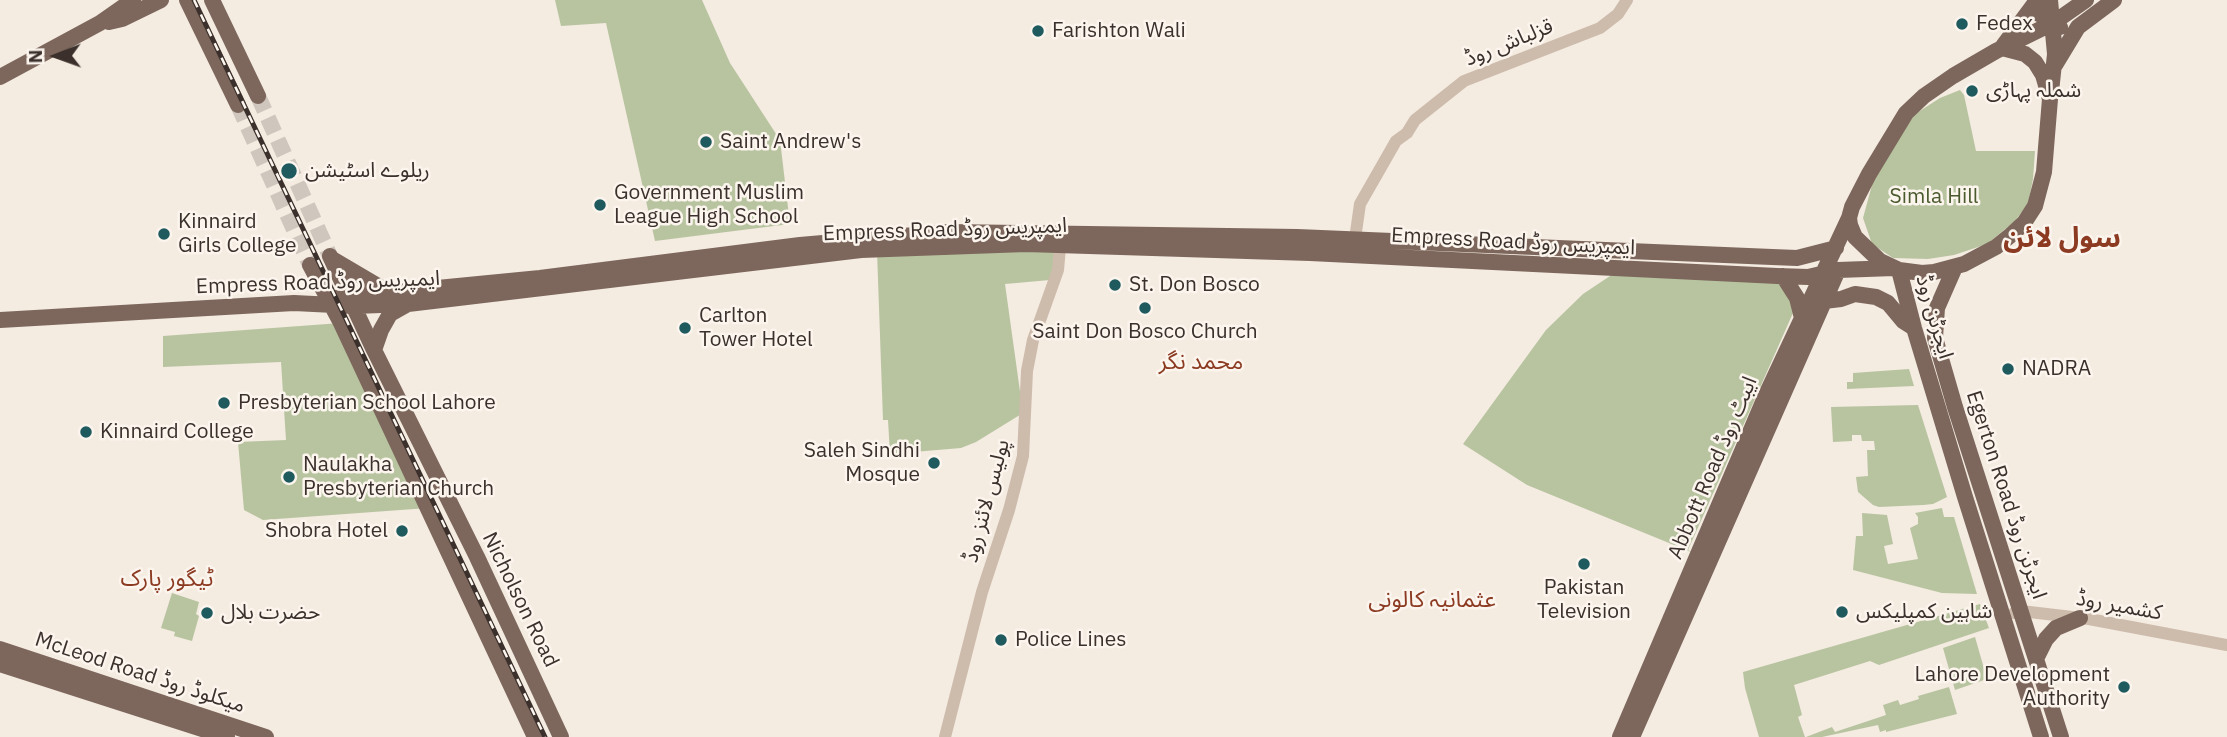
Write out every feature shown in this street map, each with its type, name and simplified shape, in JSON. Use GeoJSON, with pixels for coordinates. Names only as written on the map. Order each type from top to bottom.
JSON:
{"type":"FeatureCollection","features":[{"type":"Feature","properties":{"kind":"main road"},"geometry":{"type":"LineString","coordinates":[[0,78],[100,23],[133,0]]}},
{"type":"Feature","properties":{"kind":"main road"},"geometry":{"type":"LineString","coordinates":[[100,23],[122,19],[161,0]]}},
{"type":"Feature","properties":{"kind":"main road"},"geometry":{"type":"LineString","coordinates":[[187,0],[238,105]]}},
{"type":"Feature","properties":{"kind":"main road"},"geometry":{"type":"LineString","coordinates":[[212,0],[258,96]]}},
{"type":"Feature","properties":{"kind":"main road"},"geometry":{"type":"LineString","coordinates":[[2002,48],[2040,1],[2053,23],[2055,66],[2044,172],[2035,206],[2024,223],[1996,247],[1955,267],[1922,273],[1897,269],[1880,261],[1860,243],[1853,233],[1849,218],[1868,174],[1906,113],[1937,87],[2002,48],[2053,23],[2086,0]]}},
{"type":"Feature","properties":{"kind":"main road"},"geometry":{"type":"LineString","coordinates":[[2055,66],[2078,27],[2114,0]]}},
{"type":"Feature","properties":{"kind":"main road"},"geometry":{"type":"LineString","coordinates":[[2053,23],[2065,29],[2078,27]]}},
{"type":"Feature","properties":{"kind":"main road"},"geometry":{"type":"LineString","coordinates":[[2002,48],[2025,54],[2035,62],[2043,75],[2050,99]]}},
{"type":"Feature","properties":{"kind":"main road","name":"Abbott Road ایبٹ روڈ"},"geometry":{"type":"LineString","coordinates":[[1620,737],[1660,658],[1824,282],[1849,218]]}},
{"type":"Feature","properties":{"kind":"main road","name":"Empress Road ایمپریس روڈ"},"geometry":{"type":"LineString","coordinates":[[352,301],[388,292],[540,278],[874,237],[949,232],[1783,276],[1824,282],[1897,269]]}},
{"type":"Feature","properties":{"kind":"main road","name":"Empress Road ایمپریس روڈ"},"geometry":{"type":"LineString","coordinates":[[0,320],[352,301],[408,304],[861,250],[1026,244],[1060,239],[1355,239],[1772,257],[1797,257],[1836,248]]}},
{"type":"Feature","properties":{"kind":"main road","name":"Nicholson Road"},"geometry":{"type":"LineString","coordinates":[[388,292],[331,257],[561,737]]}},
{"type":"Feature","properties":{"kind":"main road","name":"Nicholson Road"},"geometry":{"type":"LineString","coordinates":[[310,265],[536,737]]}},
{"type":"Feature","properties":{"kind":"main road","name":"Egerton Road ایجرٹن روڈ"},"geometry":{"type":"LineString","coordinates":[[1955,267],[1937,309],[1935,338],[2061,737]]}},
{"type":"Feature","properties":{"kind":"main road","name":"ایجرٹن روڈ"},"geometry":{"type":"LineString","coordinates":[[1897,269],[2004,616]]}},
{"type":"Feature","properties":{"kind":"main road"},"geometry":{"type":"LineString","coordinates":[[1783,276],[1797,298],[1801,318]]}},
{"type":"Feature","properties":{"kind":"main road"},"geometry":{"type":"LineString","coordinates":[[1824,282],[1888,303],[1903,321],[1914,328]]}},
{"type":"Feature","properties":{"kind":"main road","name":"Abbott Road ایبٹ روڈ"},"geometry":{"type":"LineString","coordinates":[[1702,561],[1801,318],[1824,282]]}},
{"type":"Feature","properties":{"kind":"main road"},"geometry":{"type":"LineString","coordinates":[[374,350],[390,314],[408,304]]}},
{"type":"Feature","properties":{"kind":"main road","name":"Egerton Road ایجرٹن روڈ"},"geometry":{"type":"LineString","coordinates":[[2004,616],[2041,737]]}},
{"type":"Feature","properties":{"kind":"main road"},"geometry":{"type":"LineString","coordinates":[[2037,657],[2046,639],[2056,628],[2080,618]]}},
{"type":"Feature","properties":{"kind":"main road","name":"McLeod Road میکلوڈ روڈ"},"geometry":{"type":"LineString","coordinates":[[0,649],[28,666],[228,737]]}},
{"type":"Feature","properties":{"kind":"main road","name":"Abbott Road ایبٹ روڈ"},"geometry":{"type":"LineString","coordinates":[[1632,737],[1660,658]]}},
{"type":"Feature","properties":{"kind":"main road","name":"McLeod Road میکلوڈ روڈ"},"geometry":{"type":"LineString","coordinates":[[0,664],[28,666],[266,737]]}},
{"type":"Feature","properties":{"kind":"street","name":"قزلباش روڈ"},"geometry":{"type":"LineString","coordinates":[[1355,239],[1360,204],[1396,141],[1407,133],[1415,120],[1464,81],[1600,28],[1618,14],[1626,0]]}},
{"type":"Feature","properties":{"kind":"street","name":"پولیس لائنز روڈ"},"geometry":{"type":"LineString","coordinates":[[945,737],[982,592],[1009,510],[1023,456],[1027,371],[1033,340],[1058,270],[1060,239]]}},
{"type":"Feature","properties":{"kind":"street","name":"کشمیر روڈ"},"geometry":{"type":"LineString","coordinates":[[2004,616],[2021,611],[2080,618],[2227,645]]}},
{"type":"Feature","properties":{"kind":"green space"},"geometry":{"type":"Polygon","coordinates":[[[555,0],[702,0],[730,63],[780,140],[790,224],[655,241],[606,23],[561,26],[555,0]]]}},
{"type":"Feature","properties":{"kind":"green space","name":"Simla Hill"},"geometry":{"type":"Polygon","coordinates":[[[1960,90],[1964,95],[1976,151],[2035,151],[2028,204],[2015,221],[1987,244],[1954,255],[1928,259],[1893,258],[1872,244],[1863,218],[1875,174],[1912,116],[1940,98],[1960,90]]]}},
{"type":"Feature","properties":{"kind":"green space"},"geometry":{"type":"Polygon","coordinates":[[[1063,231],[1050,280],[1005,284],[1023,413],[976,442],[961,448],[890,454],[888,420],[883,420],[877,251],[1063,231]]]}},
{"type":"Feature","properties":{"kind":"green space"},"geometry":{"type":"Polygon","coordinates":[[[1613,274],[1788,284],[1793,313],[1688,550],[1696,554],[1527,485],[1463,444],[1546,330],[1583,294],[1613,274]]]}},
{"type":"Feature","properties":{"kind":"green space","name":"Naulakha Presbyterian Church"},"geometry":{"type":"Polygon","coordinates":[[[341,323],[428,508],[263,520],[244,510],[238,442],[286,440],[281,362],[163,367],[163,336],[341,323]]]}},
{"type":"Feature","properties":{"kind":"green space"},"geometry":{"type":"Polygon","coordinates":[[[1909,369],[1914,386],[1847,389],[1847,382],[1853,382],[1853,373],[1909,369]]]}},
{"type":"Feature","properties":{"kind":"green space"},"geometry":{"type":"Polygon","coordinates":[[[1918,405],[1947,497],[1933,504],[1873,505],[1858,492],[1856,477],[1868,476],[1867,450],[1875,450],[1874,441],[1862,441],[1861,435],[1852,435],[1852,441],[1833,442],[1831,407],[1918,405]]]}},
{"type":"Feature","properties":{"kind":"green space"},"geometry":{"type":"Polygon","coordinates":[[[1942,508],[1944,517],[1954,517],[1977,594],[1942,593],[1853,570],[1856,536],[1863,536],[1862,513],[1887,515],[1893,544],[1884,546],[1888,564],[1918,559],[1910,528],[1918,524],[1915,513],[1942,508]]]}},
{"type":"Feature","properties":{"kind":"green space"},"geometry":{"type":"Polygon","coordinates":[[[172,593],[199,602],[196,614],[199,616],[192,641],[174,636],[175,632],[161,628],[172,593]]]}},
{"type":"Feature","properties":{"kind":"green space"},"geometry":{"type":"Polygon","coordinates":[[[1980,604],[1989,628],[1879,665],[1870,661],[1794,685],[1802,715],[1798,717],[1805,737],[1759,737],[1743,672],[1980,604]]]}},
{"type":"Feature","properties":{"kind":"green space"},"geometry":{"type":"Polygon","coordinates":[[[1975,637],[1987,679],[1955,690],[1943,648],[1975,637]]]}},
{"type":"Feature","properties":{"kind":"green space"},"geometry":{"type":"Polygon","coordinates":[[[1949,687],[1957,714],[1886,732],[1880,732],[1878,725],[1822,737],[1806,737],[1832,727],[1835,732],[1886,715],[1883,705],[1898,700],[1900,705],[1919,699],[1918,696],[1949,687]]]}},
{"type":"Feature","properties":{"kind":"tunnel"},"geometry":{"type":"LineString","coordinates":[[258,96],[330,256]]}},
{"type":"Feature","properties":{"kind":"tunnel"},"geometry":{"type":"LineString","coordinates":[[238,105],[310,265]]}},
{"type":"Feature","properties":{"kind":"railway"},"geometry":{"type":"LineString","coordinates":[[194,0],[545,737]]}},
{"type":"Feature","properties":{"kind":"place","name":"Fedex"},"geometry":{"type":"Point","coordinates":[1962,24]}},
{"type":"Feature","properties":{"kind":"place","name":"Farishton Wali"},"geometry":{"type":"Point","coordinates":[1038,31]}},
{"type":"Feature","properties":{"kind":"place","name":"شملہ پہاڑی"},"geometry":{"type":"Point","coordinates":[1972,91]}},
{"type":"Feature","properties":{"kind":"place","name":"Saint Andrew's"},"geometry":{"type":"Point","coordinates":[706,142]}},
{"type":"Feature","properties":{"kind":"place","name":"ریلوے اسٹیشن"},"geometry":{"type":"Point","coordinates":[289,171]}},
{"type":"Feature","properties":{"kind":"place","name":"Government Muslim League High School"},"geometry":{"type":"Point","coordinates":[600,205]}},
{"type":"Feature","properties":{"kind":"place","name":"Kinnaird Girls College"},"geometry":{"type":"Point","coordinates":[164,234]}},
{"type":"Feature","properties":{"kind":"place","name":"St. Don Bosco"},"geometry":{"type":"Point","coordinates":[1115,285]}},
{"type":"Feature","properties":{"kind":"place","name":"Saint Don Bosco Church"},"geometry":{"type":"Point","coordinates":[1145,308]}},
{"type":"Feature","properties":{"kind":"place","name":"Carlton Tower Hotel"},"geometry":{"type":"Point","coordinates":[685,328]}},
{"type":"Feature","properties":{"kind":"place","name":"NADRA"},"geometry":{"type":"Point","coordinates":[2008,369]}},
{"type":"Feature","properties":{"kind":"place","name":"Presbyterian School Lahore"},"geometry":{"type":"Point","coordinates":[224,403]}},
{"type":"Feature","properties":{"kind":"place","name":"Kinnaird College"},"geometry":{"type":"Point","coordinates":[86,432]}},
{"type":"Feature","properties":{"kind":"place","name":"Saleh Sindhi Mosque"},"geometry":{"type":"Point","coordinates":[934,463]}},
{"type":"Feature","properties":{"kind":"place","name":"Naulakha Presbyterian Church"},"geometry":{"type":"Point","coordinates":[289,477]}},
{"type":"Feature","properties":{"kind":"place","name":"Shobra Hotel"},"geometry":{"type":"Point","coordinates":[402,531]}},
{"type":"Feature","properties":{"kind":"place","name":"Pakistan Television"},"geometry":{"type":"Point","coordinates":[1584,564]}},
{"type":"Feature","properties":{"kind":"place","name":"شاہین کمپلیکس"},"geometry":{"type":"Point","coordinates":[1842,612]}},
{"type":"Feature","properties":{"kind":"place","name":"حضرت بلال"},"geometry":{"type":"Point","coordinates":[207,613]}},
{"type":"Feature","properties":{"kind":"place","name":"Police Lines"},"geometry":{"type":"Point","coordinates":[1001,640]}},
{"type":"Feature","properties":{"kind":"place","name":"Lahore Development Authority"},"geometry":{"type":"Point","coordinates":[2124,687]}},
{"type":"Feature","properties":{"kind":"district","name":"سول لائن"},"geometry":{"type":"Point","coordinates":[2062,239]}},
{"type":"Feature","properties":{"kind":"district","name":"محمد نگر"},"geometry":{"type":"Point","coordinates":[1201,362]}},
{"type":"Feature","properties":{"kind":"district","name":"ٹیگور پارک"},"geometry":{"type":"Point","coordinates":[167,579]}},
{"type":"Feature","properties":{"kind":"district","name":"عثمانیہ کالونی"},"geometry":{"type":"Point","coordinates":[1432,600]}}]}
